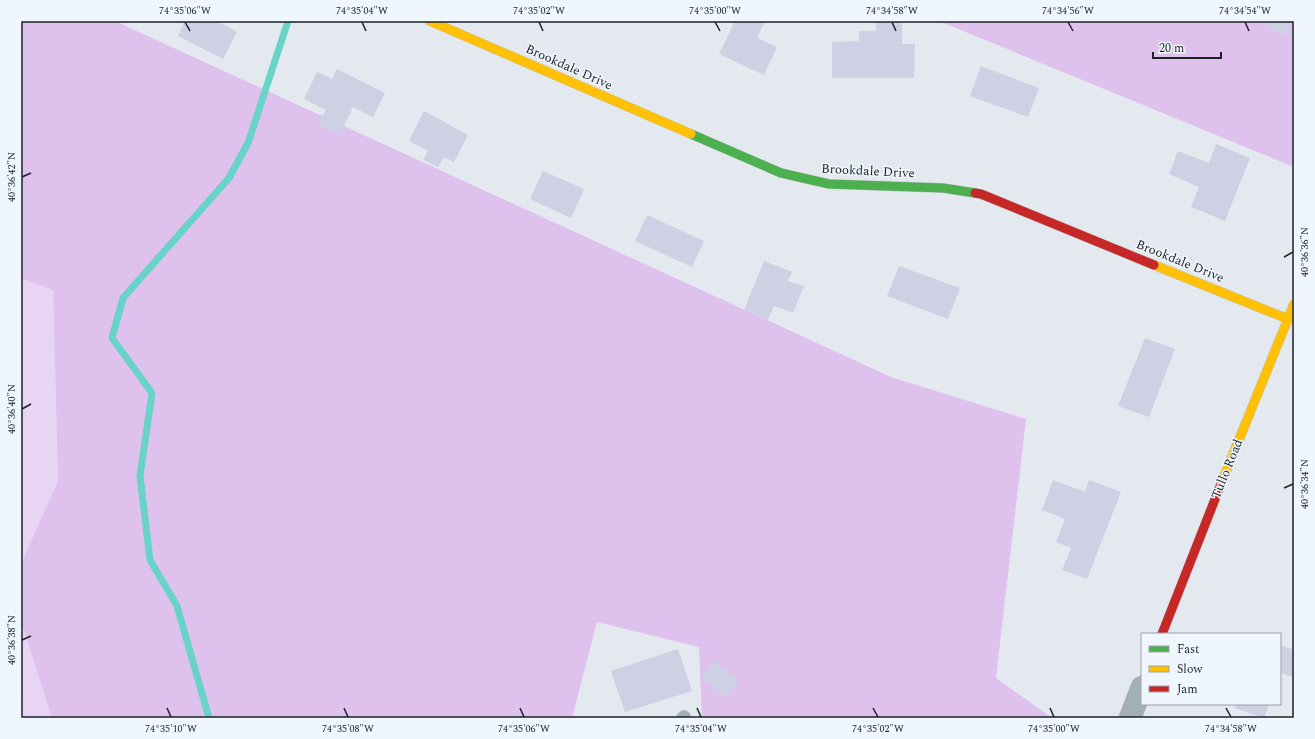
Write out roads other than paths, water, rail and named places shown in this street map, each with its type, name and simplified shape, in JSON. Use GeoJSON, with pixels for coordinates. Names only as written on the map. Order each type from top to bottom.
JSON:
{"type":"FeatureCollection","features":[{"type":"Feature","properties":{"kind":"street","name":"Brookdale Drive"},"geometry":{"type":"LineString","coordinates":[[430,21],[781,174],[830,184],[943,188],[981,194],[1288,319]]}},
{"type":"Feature","properties":{"kind":"street","name":"Tullo Road"},"geometry":{"type":"LineString","coordinates":[[1162,633],[1294,304]]}},
{"type":"Feature","properties":{"kind":"street"},"geometry":{"type":"LineString","coordinates":[[1130,718],[1141,690]]}},
{"type":"Feature","properties":{"kind":"waterway"},"geometry":{"type":"LineString","coordinates":[[209,718],[177,606],[150,560],[140,476],[152,393],[112,338],[123,298],[229,178],[248,143],[288,21]]}}]}
